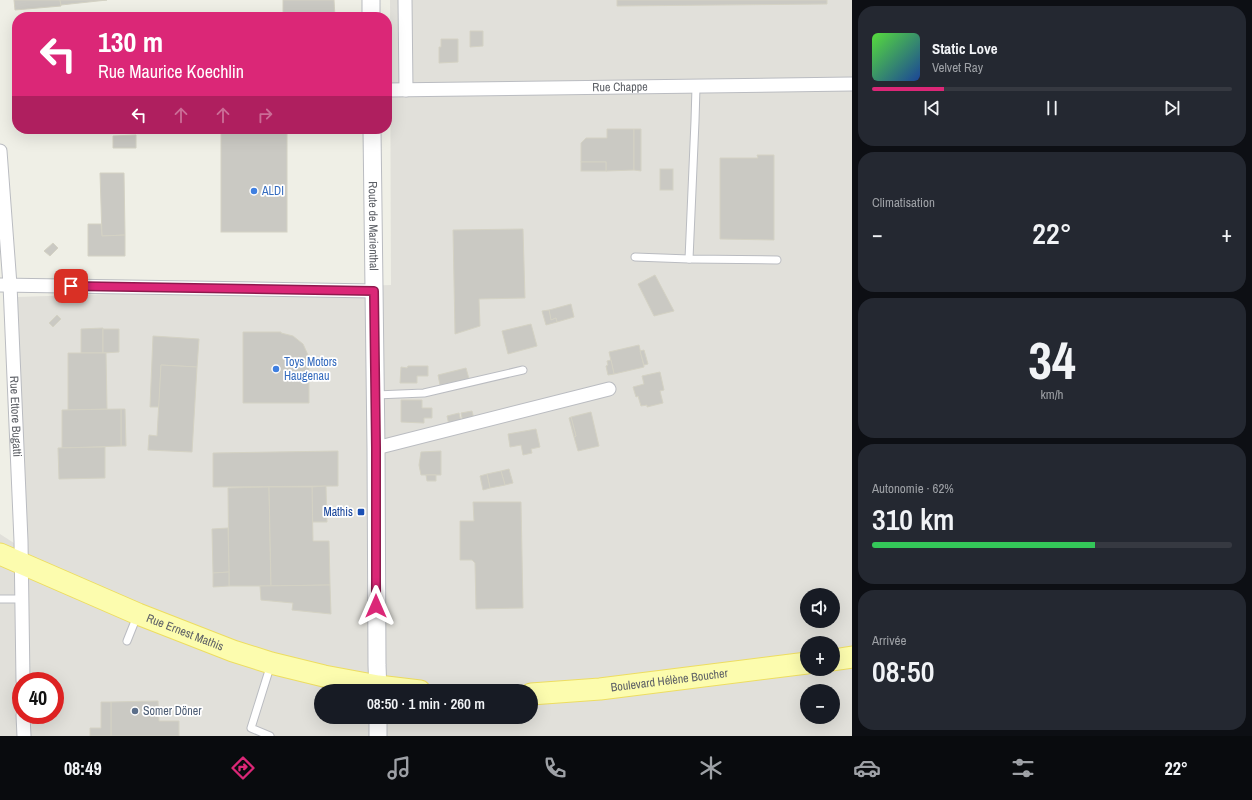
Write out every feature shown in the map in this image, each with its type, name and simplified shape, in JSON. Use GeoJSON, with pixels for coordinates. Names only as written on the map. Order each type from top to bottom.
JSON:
{"type":"FeatureCollection","features":[{"type":"Feature","properties":{"kind":"main road","name":"Rue Ernest Mathis"},"geometry":{"type":"LineString","coordinates":[[0,554],[22,565],[138,614],[209,642],[271,663],[357,684]]}},
{"type":"Feature","properties":{"kind":"main road"},"geometry":{"type":"LineString","coordinates":[[840,659],[852,657]]}},
{"type":"Feature","properties":{"kind":"main road","name":"Boulevard Hélène Boucher"},"geometry":{"type":"LineString","coordinates":[[538,693],[600,689],[800,664]]}},
{"type":"Feature","properties":{"kind":"street"},"geometry":{"type":"LineString","coordinates":[[371,0],[371,12]]}},
{"type":"Feature","properties":{"kind":"street"},"geometry":{"type":"LineString","coordinates":[[405,0],[406,90]]}},
{"type":"Feature","properties":{"kind":"street","name":"Rue Chappe"},"geometry":{"type":"LineString","coordinates":[[392,90],[852,84]]}},
{"type":"Feature","properties":{"kind":"street","name":"Route de Marienthal"},"geometry":{"type":"LineString","coordinates":[[372,134],[376,395],[378,684]]}},
{"type":"Feature","properties":{"kind":"street","name":"Rue Ettore Bugatti"},"geometry":{"type":"LineString","coordinates":[[0,151],[5,285],[22,565],[23,672]]}},
{"type":"Feature","properties":{"kind":"street"},"geometry":{"type":"LineString","coordinates":[[5,285],[374,291]]}},
{"type":"Feature","properties":{"kind":"street"},"geometry":{"type":"LineString","coordinates":[[376,448],[609,389]]}},
{"type":"Feature","properties":{"kind":"street"},"geometry":{"type":"LineString","coordinates":[[23,724],[24,736]]}},
{"type":"Feature","properties":{"kind":"street"},"geometry":{"type":"LineString","coordinates":[[378,724],[378,736]]}},
{"type":"Feature","properties":{"kind":"lane"},"geometry":{"type":"LineString","coordinates":[[689,259],[696,87]]}},
{"type":"Feature","properties":{"kind":"lane"},"geometry":{"type":"LineString","coordinates":[[635,257],[777,260]]}},
{"type":"Feature","properties":{"kind":"lane"},"geometry":{"type":"LineString","coordinates":[[376,395],[424,393],[523,370]]}},
{"type":"Feature","properties":{"kind":"lane"},"geometry":{"type":"LineString","coordinates":[[0,600],[22,599]]}},
{"type":"Feature","properties":{"kind":"lane"},"geometry":{"type":"LineString","coordinates":[[127,641],[138,614]]}},
{"type":"Feature","properties":{"kind":"lane"},"geometry":{"type":"LineString","coordinates":[[270,736],[251,728],[271,663]]}},
{"type":"Feature","properties":{"kind":"shaded area"},"geometry":{"type":"Polygon","coordinates":[[[390,0],[852,0],[852,736],[0,736],[0,534],[17,545],[17,297],[391,285],[392,12],[390,12],[390,0]]]}},
{"type":"Feature","properties":{"kind":"building"},"geometry":{"type":"Polygon","coordinates":[[[14,0],[60,0],[61,6],[15,10],[14,0]]]}},
{"type":"Feature","properties":{"kind":"building"},"geometry":{"type":"Polygon","coordinates":[[[60,0],[107,0],[61,5],[60,0]]]}},
{"type":"Feature","properties":{"kind":"building"},"geometry":{"type":"Polygon","coordinates":[[[283,0],[334,0],[335,12],[283,12],[283,0]]]}},
{"type":"Feature","properties":{"kind":"building"},"geometry":{"type":"Polygon","coordinates":[[[617,0],[827,0],[827,4],[617,6],[617,0]]]}},
{"type":"Feature","properties":{"kind":"building"},"geometry":{"type":"Polygon","coordinates":[[[470,31],[483,31],[483,46],[470,47],[470,31]]]}},
{"type":"Feature","properties":{"kind":"building"},"geometry":{"type":"Polygon","coordinates":[[[441,39],[458,39],[458,62],[439,63],[439,47],[441,47],[441,39]]]}},
{"type":"Feature","properties":{"kind":"building"},"geometry":{"type":"Polygon","coordinates":[[[607,129],[634,129],[634,170],[606,171],[606,162],[581,162],[581,143],[586,138],[607,138],[607,129]]]}},
{"type":"Feature","properties":{"kind":"building"},"geometry":{"type":"Polygon","coordinates":[[[634,129],[641,129],[641,171],[634,170],[634,129]]]}},
{"type":"Feature","properties":{"kind":"building","name":"ALDI"},"geometry":{"type":"Polygon","coordinates":[[[221,134],[287,134],[287,232],[221,232],[221,134]]]}},
{"type":"Feature","properties":{"kind":"building"},"geometry":{"type":"Polygon","coordinates":[[[136,135],[136,148],[113,148],[113,136],[136,135]]]}},
{"type":"Feature","properties":{"kind":"building"},"geometry":{"type":"Polygon","coordinates":[[[757,155],[774,155],[774,240],[720,239],[720,158],[758,158],[757,155]]]}},
{"type":"Feature","properties":{"kind":"building"},"geometry":{"type":"Polygon","coordinates":[[[581,162],[606,162],[606,171],[581,171],[581,162]]]}},
{"type":"Feature","properties":{"kind":"building"},"geometry":{"type":"Polygon","coordinates":[[[660,169],[673,169],[673,190],[660,190],[660,169]]]}},
{"type":"Feature","properties":{"kind":"building"},"geometry":{"type":"Polygon","coordinates":[[[100,173],[124,173],[125,235],[102,236],[100,173]]]}},
{"type":"Feature","properties":{"kind":"building"},"geometry":{"type":"Polygon","coordinates":[[[88,224],[101,224],[102,236],[125,235],[125,256],[88,256],[88,224]]]}},
{"type":"Feature","properties":{"kind":"building"},"geometry":{"type":"Polygon","coordinates":[[[523,229],[525,298],[479,299],[480,326],[455,334],[453,230],[523,229]]]}},
{"type":"Feature","properties":{"kind":"building"},"geometry":{"type":"Polygon","coordinates":[[[53,243],[58,248],[50,256],[44,251],[53,243]]]}},
{"type":"Feature","properties":{"kind":"building"},"geometry":{"type":"Polygon","coordinates":[[[655,275],[674,311],[654,316],[638,284],[655,275]]]}},
{"type":"Feature","properties":{"kind":"building"},"geometry":{"type":"Polygon","coordinates":[[[571,304],[574,317],[557,322],[556,318],[551,320],[549,310],[571,304]]]}},
{"type":"Feature","properties":{"kind":"building"},"geometry":{"type":"Polygon","coordinates":[[[549,310],[551,320],[556,318],[557,322],[546,325],[542,311],[549,310]]]}},
{"type":"Feature","properties":{"kind":"building"},"geometry":{"type":"Polygon","coordinates":[[[57,315],[61,319],[53,327],[49,323],[57,315]]]}},
{"type":"Feature","properties":{"kind":"building"},"geometry":{"type":"Polygon","coordinates":[[[531,324],[537,346],[508,354],[502,331],[531,324]]]}},
{"type":"Feature","properties":{"kind":"building"},"geometry":{"type":"Polygon","coordinates":[[[103,328],[103,353],[81,353],[81,329],[103,328]]]}},
{"type":"Feature","properties":{"kind":"building"},"geometry":{"type":"Polygon","coordinates":[[[103,329],[119,329],[119,352],[103,353],[103,329]]]}},
{"type":"Feature","properties":{"kind":"building","name":"Toys Motors Haugenau"},"geometry":{"type":"Polygon","coordinates":[[[243,332],[281,332],[293,336],[303,344],[308,355],[309,362],[309,403],[243,403],[243,332]]]}},
{"type":"Feature","properties":{"kind":"building"},"geometry":{"type":"Polygon","coordinates":[[[153,336],[199,339],[197,367],[161,365],[159,407],[150,407],[153,336]]]}},
{"type":"Feature","properties":{"kind":"building"},"geometry":{"type":"Polygon","coordinates":[[[639,345],[644,367],[614,374],[609,352],[639,345]]]}},
{"type":"Feature","properties":{"kind":"building"},"geometry":{"type":"Polygon","coordinates":[[[644,350],[648,364],[644,365],[640,351],[644,350]]]}},
{"type":"Feature","properties":{"kind":"building"},"geometry":{"type":"Polygon","coordinates":[[[68,353],[106,353],[107,409],[68,410],[68,353]]]}},
{"type":"Feature","properties":{"kind":"building"},"geometry":{"type":"Polygon","coordinates":[[[611,360],[614,374],[608,375],[606,366],[608,365],[607,361],[611,360]]]}},
{"type":"Feature","properties":{"kind":"building"},"geometry":{"type":"Polygon","coordinates":[[[161,365],[197,367],[192,452],[148,450],[149,435],[157,436],[161,365]]]}},
{"type":"Feature","properties":{"kind":"building"},"geometry":{"type":"Polygon","coordinates":[[[408,366],[428,366],[428,376],[417,376],[417,383],[400,383],[401,367],[407,368],[408,366]]]}},
{"type":"Feature","properties":{"kind":"building"},"geometry":{"type":"Polygon","coordinates":[[[466,368],[469,379],[440,385],[438,375],[466,368]]]}},
{"type":"Feature","properties":{"kind":"building"},"geometry":{"type":"Polygon","coordinates":[[[660,372],[664,390],[660,391],[663,403],[647,407],[647,405],[641,406],[633,387],[644,384],[642,376],[660,372]]]}},
{"type":"Feature","properties":{"kind":"building"},"geometry":{"type":"Polygon","coordinates":[[[401,400],[422,400],[422,408],[432,408],[432,418],[424,418],[424,423],[401,422],[401,400]]]}},
{"type":"Feature","properties":{"kind":"building"},"geometry":{"type":"Polygon","coordinates":[[[121,409],[125,409],[126,446],[121,446],[121,409]]]}},
{"type":"Feature","properties":{"kind":"building"},"geometry":{"type":"Polygon","coordinates":[[[121,409],[121,446],[62,448],[62,410],[121,409]]]}},
{"type":"Feature","properties":{"kind":"building"},"geometry":{"type":"Polygon","coordinates":[[[472,411],[474,419],[463,422],[461,413],[472,411]]]}},
{"type":"Feature","properties":{"kind":"building"},"geometry":{"type":"Polygon","coordinates":[[[591,412],[599,446],[578,451],[571,417],[591,412]]]}},
{"type":"Feature","properties":{"kind":"building"},"geometry":{"type":"Polygon","coordinates":[[[459,413],[461,422],[449,425],[447,416],[459,413]]]}},
{"type":"Feature","properties":{"kind":"building"},"geometry":{"type":"Polygon","coordinates":[[[571,417],[576,436],[574,437],[569,418],[571,417]]]}},
{"type":"Feature","properties":{"kind":"building"},"geometry":{"type":"Polygon","coordinates":[[[536,429],[540,447],[531,449],[532,453],[523,455],[521,445],[510,447],[508,434],[536,429]]]}},
{"type":"Feature","properties":{"kind":"building"},"geometry":{"type":"Polygon","coordinates":[[[105,447],[105,478],[59,479],[58,448],[105,447]]]}},
{"type":"Feature","properties":{"kind":"building"},"geometry":{"type":"Polygon","coordinates":[[[338,451],[338,486],[213,487],[213,453],[338,451]]]}},
{"type":"Feature","properties":{"kind":"building"},"geometry":{"type":"Polygon","coordinates":[[[441,451],[441,475],[421,475],[419,465],[421,452],[441,451]]]}},
{"type":"Feature","properties":{"kind":"building"},"geometry":{"type":"Polygon","coordinates":[[[509,469],[513,483],[505,485],[501,471],[509,469]]]}},
{"type":"Feature","properties":{"kind":"building"},"geometry":{"type":"Polygon","coordinates":[[[501,471],[505,485],[490,488],[487,474],[501,471]]]}},
{"type":"Feature","properties":{"kind":"building"},"geometry":{"type":"Polygon","coordinates":[[[487,474],[490,488],[483,490],[480,476],[487,474]]]}},
{"type":"Feature","properties":{"kind":"building"},"geometry":{"type":"Polygon","coordinates":[[[426,475],[436,475],[436,481],[427,481],[426,475]]]}},
{"type":"Feature","properties":{"kind":"building"},"geometry":{"type":"Polygon","coordinates":[[[326,486],[327,522],[312,522],[312,487],[326,486]]]}},
{"type":"Feature","properties":{"kind":"building"},"geometry":{"type":"Polygon","coordinates":[[[269,487],[271,586],[229,586],[228,488],[269,487]]]}},
{"type":"Feature","properties":{"kind":"building"},"geometry":{"type":"Polygon","coordinates":[[[269,487],[312,487],[313,541],[329,541],[330,585],[271,586],[269,487]]]}},
{"type":"Feature","properties":{"kind":"building"},"geometry":{"type":"Polygon","coordinates":[[[473,502],[521,502],[523,608],[476,609],[475,563],[472,560],[460,560],[460,521],[474,521],[473,502]]]}},
{"type":"Feature","properties":{"kind":"building"},"geometry":{"type":"Polygon","coordinates":[[[228,528],[229,572],[213,573],[212,529],[228,528]]]}},
{"type":"Feature","properties":{"kind":"building"},"geometry":{"type":"Polygon","coordinates":[[[229,572],[229,586],[213,587],[213,573],[229,572]]]}},
{"type":"Feature","properties":{"kind":"building"},"geometry":{"type":"Polygon","coordinates":[[[330,585],[331,614],[292,610],[293,603],[261,600],[260,586],[330,585]]]}},
{"type":"Feature","properties":{"kind":"building","name":"Somer Döner"},"geometry":{"type":"Polygon","coordinates":[[[158,701],[159,721],[179,721],[179,736],[111,736],[111,702],[158,701]]]}},
{"type":"Feature","properties":{"kind":"building"},"geometry":{"type":"Polygon","coordinates":[[[101,702],[111,702],[111,736],[90,736],[90,728],[101,728],[101,702]]]}},
{"type":"Feature","properties":{"kind":"place","name":"ALDI"},"geometry":{"type":"Point","coordinates":[254,191]}},
{"type":"Feature","properties":{"kind":"place","name":"Toys Motors Haugenau"},"geometry":{"type":"Point","coordinates":[276,369]}},
{"type":"Feature","properties":{"kind":"place","name":"Mathis"},"geometry":{"type":"Point","coordinates":[361,512]}},
{"type":"Feature","properties":{"kind":"place","name":"Somer Döner"},"geometry":{"type":"Point","coordinates":[135,711]}},
{"type":"Feature","properties":{"kind":"route"},"geometry":{"type":"LineString","coordinates":[[71,286],[374,291],[376,606]]}}]}
